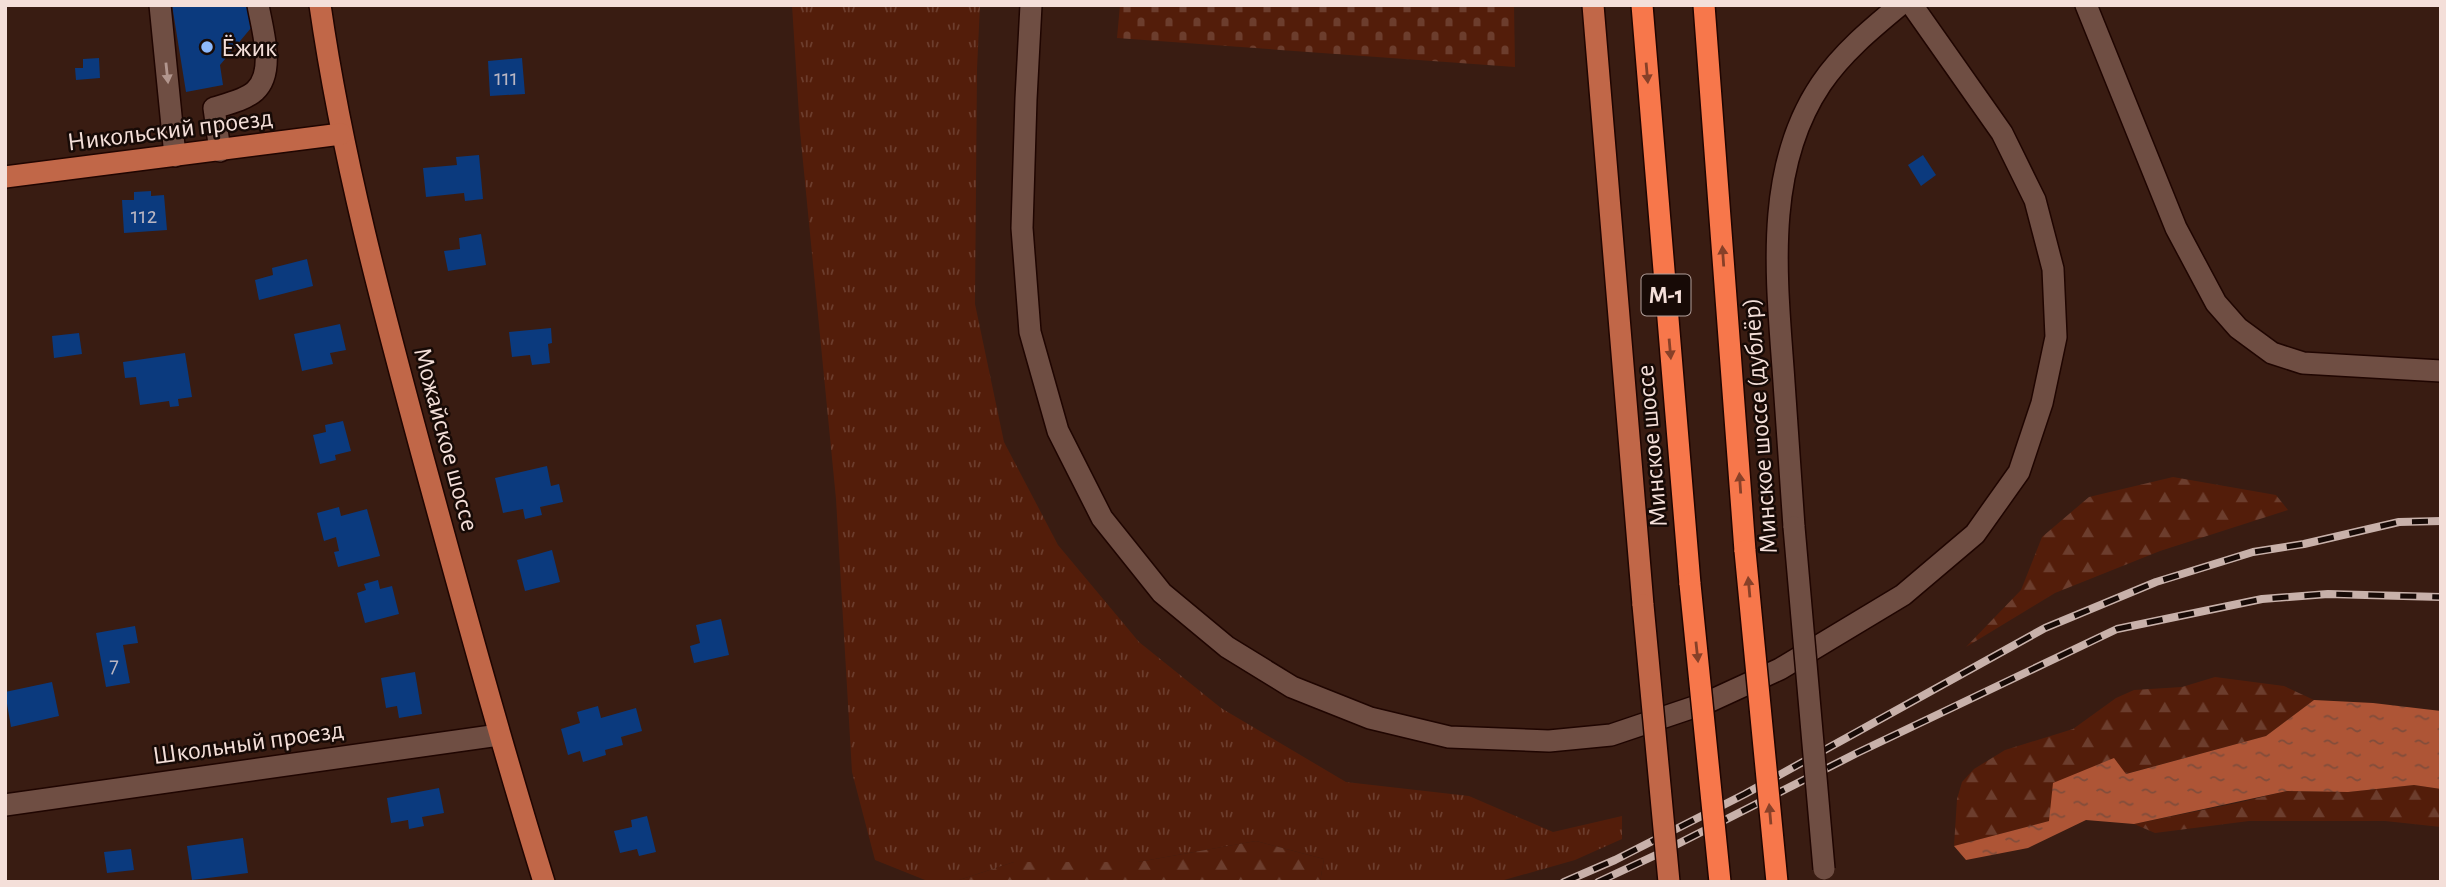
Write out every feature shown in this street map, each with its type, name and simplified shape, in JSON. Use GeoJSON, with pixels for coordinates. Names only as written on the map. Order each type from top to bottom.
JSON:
{"type":"FeatureCollection","features":[{"type":"Feature","properties":{"kind":"highway","name":"Минское шоссе"},"geometry":{"type":"LineString","coordinates":[[1642,5],[1690,584],[1720,882]]}},
{"type":"Feature","properties":{"kind":"highway","name":"М-1"},"geometry":{"type":"LineString","coordinates":[[1704,5],[1745,551],[1777,882]]}},
{"type":"Feature","properties":{"kind":"main road","name":"Можайское шоссе"},"geometry":{"type":"LineString","coordinates":[[320,5],[341,134],[384,314],[499,735],[544,882]]}},
{"type":"Feature","properties":{"kind":"main road"},"geometry":{"type":"LineString","coordinates":[[1593,5],[1669,882]]}},
{"type":"Feature","properties":{"kind":"main road","name":"Никольский проезд"},"geometry":{"type":"LineString","coordinates":[[5,177],[341,134]]}},
{"type":"Feature","properties":{"kind":"street"},"geometry":{"type":"LineString","coordinates":[[160,5],[175,156]]}},
{"type":"Feature","properties":{"kind":"street"},"geometry":{"type":"LineString","coordinates":[[220,151],[215,108],[257,90],[268,66],[258,5]]}},
{"type":"Feature","properties":{"kind":"street"},"geometry":{"type":"LineString","coordinates":[[1031,5],[1023,228],[1030,332],[1058,431],[1102,518],[1162,593],[1227,647],[1292,687],[1370,718],[1449,737],[1549,741],[1611,735],[1706,703],[1780,670],[1903,595],[1975,534],[2018,472],[2042,403],[2056,337],[2053,269],[2035,200],[2002,133],[1912,5]]}},
{"type":"Feature","properties":{"kind":"street","name":"Минское шоссе (дублёр)"},"geometry":{"type":"LineString","coordinates":[[1825,875],[1794,527],[1777,284],[1777,212],[1794,138],[1821,84],[1864,35],[1900,5]]}},
{"type":"Feature","properties":{"kind":"street"},"geometry":{"type":"LineString","coordinates":[[2086,5],[2176,228],[2216,303],[2238,328],[2272,354],[2303,363],[2441,371]]}},
{"type":"Feature","properties":{"kind":"street","name":"Школьный проезд"},"geometry":{"type":"LineString","coordinates":[[5,804],[499,735]]}},
{"type":"Feature","properties":{"kind":"green space"},"geometry":{"type":"Polygon","coordinates":[[[792,5],[980,5],[975,304],[1004,442],[1058,545],[1139,642],[1221,708],[1346,782],[1469,796],[1553,832],[1622,816],[1622,839],[1575,860],[1497,882],[1320,882],[1324,859],[1256,841],[1138,862],[1014,862],[953,882],[930,882],[875,860],[852,772],[836,499],[800,131],[792,5]]]}},
{"type":"Feature","properties":{"kind":"green space"},"geometry":{"type":"Polygon","coordinates":[[[1120,5],[1514,5],[1515,67],[1117,38],[1120,5]]]}},
{"type":"Feature","properties":{"kind":"green space"},"geometry":{"type":"Polygon","coordinates":[[[2173,477],[2276,495],[2288,510],[2160,551],[2055,593],[1966,647],[2021,590],[2042,537],[2089,497],[2173,477]]]}},
{"type":"Feature","properties":{"kind":"green space"},"geometry":{"type":"Polygon","coordinates":[[[2215,677],[2284,686],[2314,700],[2266,736],[2125,774],[2049,821],[1954,846],[1957,799],[1962,782],[1974,769],[2005,750],[2073,729],[2116,698],[2134,690],[2182,687],[2215,677]]]}},
{"type":"Feature","properties":{"kind":"green space"},"geometry":{"type":"Polygon","coordinates":[[[2414,785],[2441,789],[2441,827],[2385,821],[2249,821],[2155,833],[2134,824],[2287,791],[2348,792],[2414,785]]]}},
{"type":"Feature","properties":{"kind":"green space"},"geometry":{"type":"Polygon","coordinates":[[[1256,841],[1324,859],[1320,882],[953,882],[1014,862],[1138,862],[1256,841]]]}},
{"type":"Feature","properties":{"kind":"water"},"geometry":{"type":"Polygon","coordinates":[[[2314,700],[2373,703],[2441,711],[2441,789],[2414,785],[2348,792],[2287,791],[2134,824],[2086,820],[2028,848],[1966,860],[1954,846],[2049,821],[2053,783],[2114,758],[2126,774],[2266,736],[2314,700]]]}},
{"type":"Feature","properties":{"kind":"building","name":"Ёжик"},"geometry":{"type":"Polygon","coordinates":[[[172,5],[247,5],[251,28],[220,65],[223,85],[186,92],[172,5]]]}},
{"type":"Feature","properties":{"kind":"building"},"geometry":{"type":"Polygon","coordinates":[[[99,58],[100,78],[76,80],[75,68],[83,68],[83,59],[99,58]]]}},
{"type":"Feature","properties":{"kind":"building"},"geometry":{"type":"Polygon","coordinates":[[[522,58],[525,94],[490,96],[488,61],[522,58]]]}},
{"type":"Feature","properties":{"kind":"building"},"geometry":{"type":"Polygon","coordinates":[[[479,155],[483,199],[465,201],[464,193],[426,197],[423,168],[457,165],[456,157],[479,155]]]}},
{"type":"Feature","properties":{"kind":"building"},"geometry":{"type":"Polygon","coordinates":[[[1923,155],[1936,175],[1921,186],[1908,165],[1923,155]]]}},
{"type":"Feature","properties":{"kind":"building"},"geometry":{"type":"Polygon","coordinates":[[[151,191],[151,196],[164,195],[167,230],[124,233],[122,200],[134,200],[134,192],[151,191]]]}},
{"type":"Feature","properties":{"kind":"building"},"geometry":{"type":"Polygon","coordinates":[[[481,234],[486,265],[448,271],[444,251],[460,249],[459,238],[481,234]]]}},
{"type":"Feature","properties":{"kind":"building"},"geometry":{"type":"Polygon","coordinates":[[[307,259],[313,286],[259,300],[255,280],[273,275],[272,268],[307,259]]]}},
{"type":"Feature","properties":{"kind":"building"},"geometry":{"type":"Polygon","coordinates":[[[340,324],[346,350],[330,353],[333,364],[302,371],[294,334],[340,324]]]}},
{"type":"Feature","properties":{"kind":"building"},"geometry":{"type":"Polygon","coordinates":[[[551,328],[552,343],[548,344],[550,363],[532,365],[530,355],[512,357],[509,332],[551,328]]]}},
{"type":"Feature","properties":{"kind":"building"},"geometry":{"type":"Polygon","coordinates":[[[79,333],[82,354],[54,358],[52,336],[79,333]]]}},
{"type":"Feature","properties":{"kind":"building"},"geometry":{"type":"Polygon","coordinates":[[[185,353],[192,397],[178,399],[179,406],[170,407],[169,401],[140,405],[136,377],[125,378],[123,362],[185,353]]]}},
{"type":"Feature","properties":{"kind":"building"},"geometry":{"type":"Polygon","coordinates":[[[343,421],[351,451],[335,455],[336,460],[320,464],[313,435],[326,432],[325,425],[343,421]]]}},
{"type":"Feature","properties":{"kind":"building"},"geometry":{"type":"Polygon","coordinates":[[[547,466],[551,486],[559,484],[563,502],[540,507],[542,515],[525,519],[523,509],[503,513],[495,478],[547,466]]]}},
{"type":"Feature","properties":{"kind":"building"},"geometry":{"type":"Polygon","coordinates":[[[339,507],[341,516],[367,509],[380,556],[338,567],[334,552],[339,551],[336,537],[324,541],[317,513],[339,507]]]}},
{"type":"Feature","properties":{"kind":"building"},"geometry":{"type":"Polygon","coordinates":[[[552,550],[560,582],[525,591],[517,560],[552,550]]]}},
{"type":"Feature","properties":{"kind":"building"},"geometry":{"type":"Polygon","coordinates":[[[378,580],[380,589],[392,586],[399,614],[365,623],[357,593],[366,590],[364,584],[378,580]]]}},
{"type":"Feature","properties":{"kind":"building"},"geometry":{"type":"Polygon","coordinates":[[[721,619],[729,655],[694,663],[690,646],[700,643],[696,625],[721,619]]]}},
{"type":"Feature","properties":{"kind":"building"},"geometry":{"type":"Polygon","coordinates":[[[135,626],[138,643],[123,645],[130,683],[106,687],[96,633],[135,626]]]}},
{"type":"Feature","properties":{"kind":"building"},"geometry":{"type":"Polygon","coordinates":[[[415,672],[422,714],[399,718],[397,706],[386,708],[381,678],[415,672]]]}},
{"type":"Feature","properties":{"kind":"building"},"geometry":{"type":"Polygon","coordinates":[[[52,682],[59,716],[11,727],[5,692],[52,682]]]}},
{"type":"Feature","properties":{"kind":"building"},"geometry":{"type":"Polygon","coordinates":[[[598,706],[601,718],[636,708],[642,731],[621,737],[623,745],[605,750],[606,755],[583,762],[580,751],[568,755],[561,729],[580,723],[577,712],[598,706]]]}},
{"type":"Feature","properties":{"kind":"building"},"geometry":{"type":"Polygon","coordinates":[[[439,788],[444,813],[422,817],[424,826],[409,829],[408,820],[391,823],[387,798],[439,788]]]}},
{"type":"Feature","properties":{"kind":"building"},"geometry":{"type":"Polygon","coordinates":[[[647,816],[656,852],[639,856],[637,849],[620,853],[614,831],[632,827],[631,820],[647,816]]]}},
{"type":"Feature","properties":{"kind":"building"},"geometry":{"type":"Polygon","coordinates":[[[243,838],[248,873],[192,880],[187,846],[243,838]]]}},
{"type":"Feature","properties":{"kind":"building"},"geometry":{"type":"Polygon","coordinates":[[[131,849],[134,870],[107,873],[104,852],[131,849]]]}},
{"type":"Feature","properties":{"kind":"railway"},"geometry":{"type":"LineString","coordinates":[[1564,882],[1615,860],[1745,794],[2045,628],[2156,582],[2253,552],[2304,544],[2399,522],[2441,521]]}},
{"type":"Feature","properties":{"kind":"railway"},"geometry":{"type":"LineString","coordinates":[[1598,882],[1857,753],[2117,629],[2262,599],[2328,594],[2441,597]]}},
{"type":"Feature","properties":{"kind":"place","name":"Ёжик"},"geometry":{"type":"Point","coordinates":[207,47]}}]}
